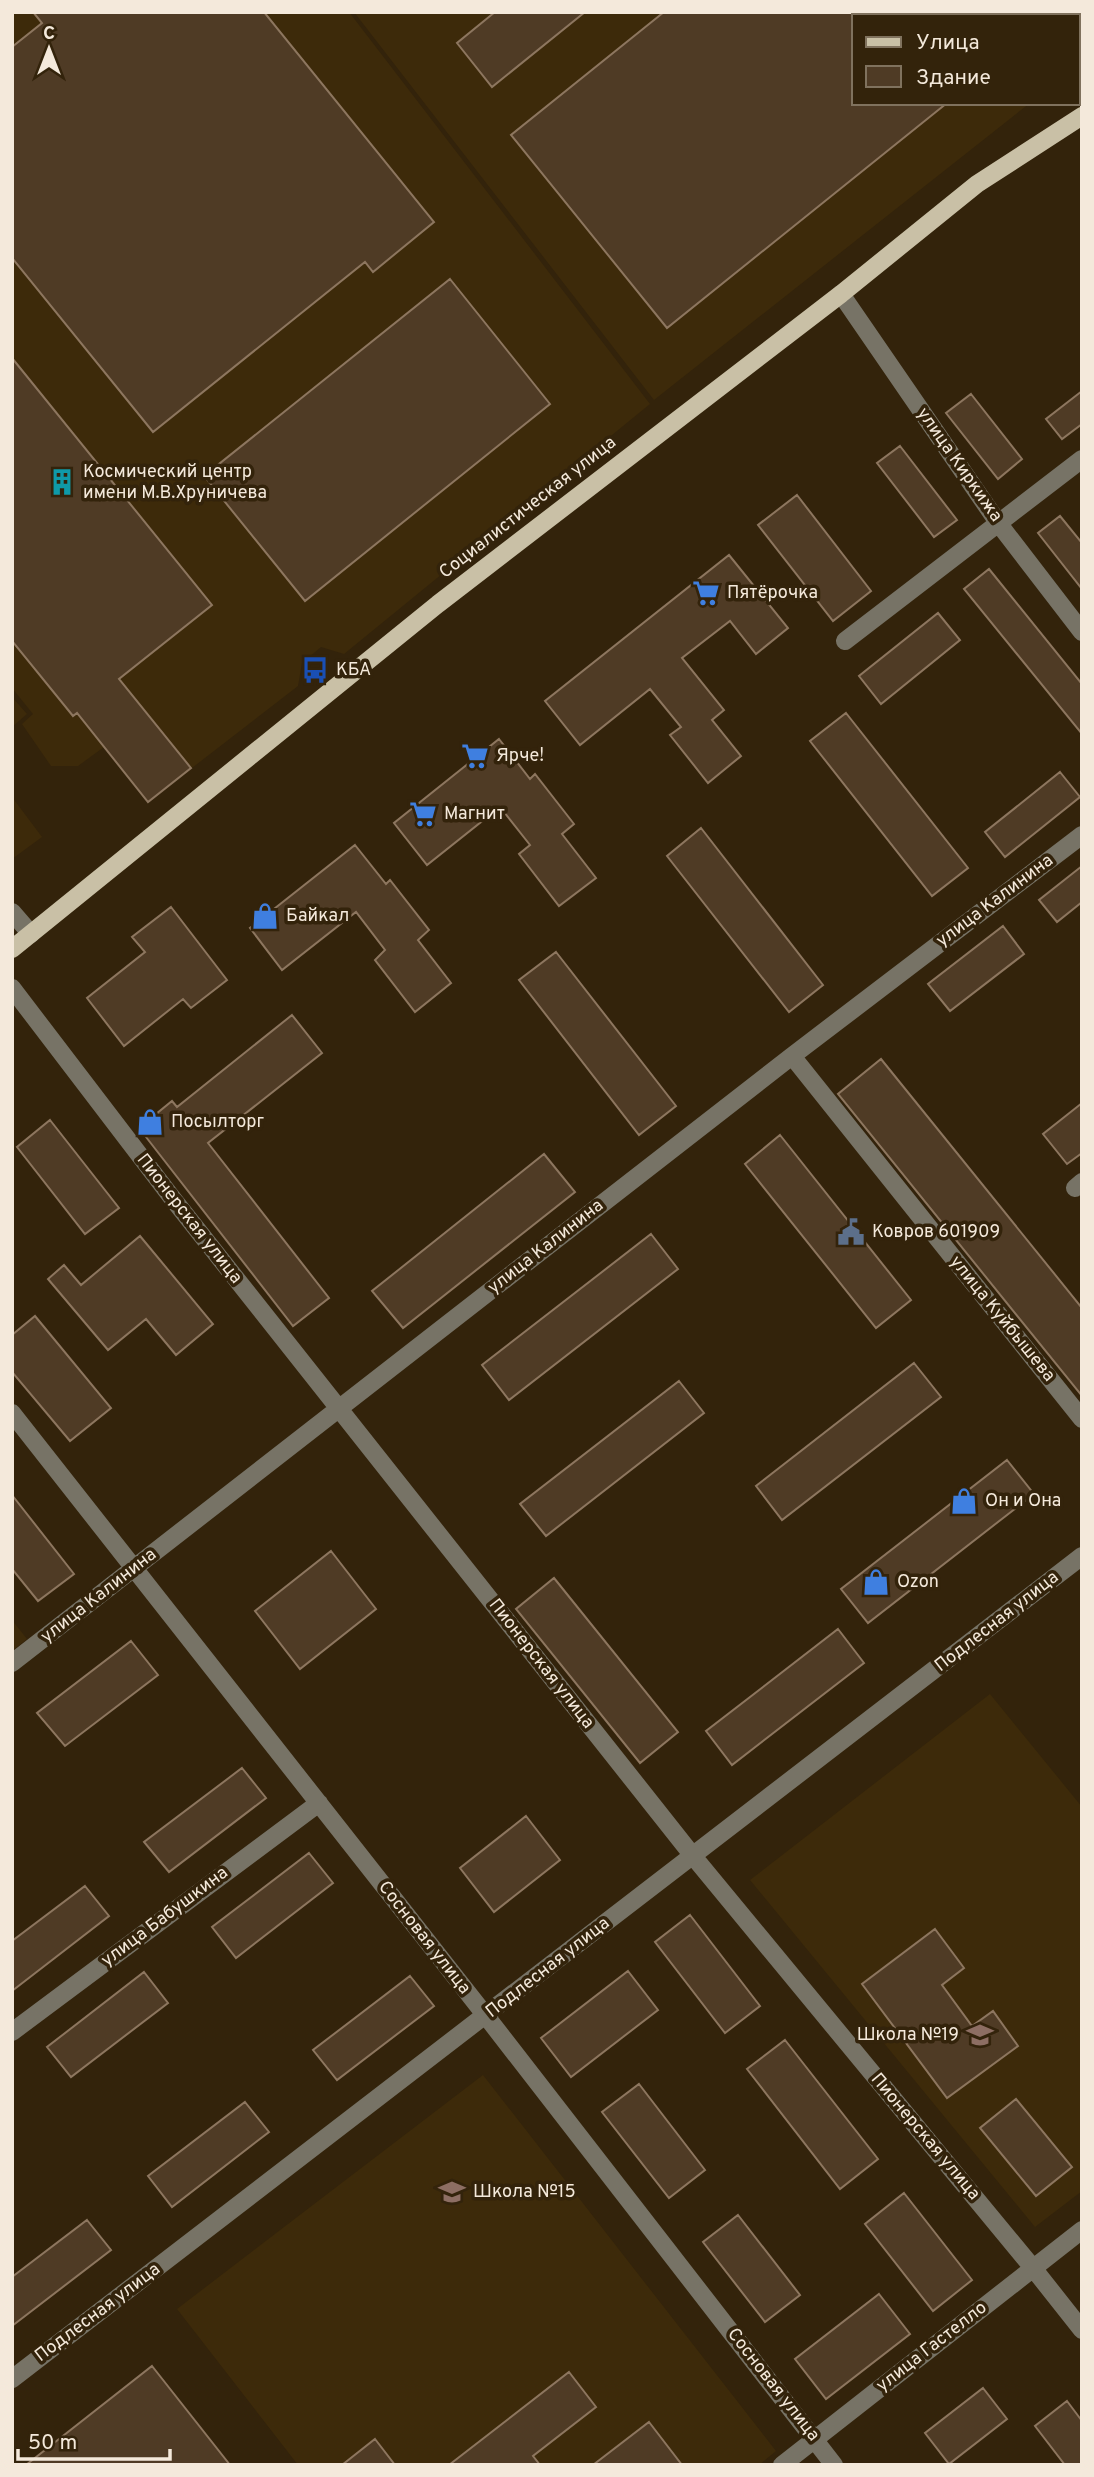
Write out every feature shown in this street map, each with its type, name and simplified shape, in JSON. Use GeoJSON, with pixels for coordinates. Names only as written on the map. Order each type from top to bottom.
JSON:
{"type":"FeatureCollection","features":[{"type":"Feature","properties":{"kind":"main road","name":"Социалистическая улица"},"geometry":{"type":"LineString","coordinates":[[12,949],[438,604],[841,294],[977,184],[1082,116]]}},
{"type":"Feature","properties":{"kind":"street","name":"улица Киркижа"},"geometry":{"type":"LineString","coordinates":[[841,294],[999,524],[1082,632]]}},
{"type":"Feature","properties":{"kind":"street"},"geometry":{"type":"LineString","coordinates":[[845,641],[1082,459]]}},
{"type":"Feature","properties":{"kind":"street","name":"улица Калинина"},"geometry":{"type":"LineString","coordinates":[[12,1663],[792,1056],[1082,835]]}},
{"type":"Feature","properties":{"kind":"street"},"geometry":{"type":"LineString","coordinates":[[12,912],[32,934]]}},
{"type":"Feature","properties":{"kind":"street","name":"Пионерская улица"},"geometry":{"type":"LineString","coordinates":[[12,988],[173,1199],[693,1856],[1082,2330]]}},
{"type":"Feature","properties":{"kind":"street","name":"улица Куйбышева"},"geometry":{"type":"LineString","coordinates":[[792,1056],[1082,1419]]}},
{"type":"Feature","properties":{"kind":"street","name":"Сосновая улица"},"geometry":{"type":"LineString","coordinates":[[12,1413],[486,2016],[834,2465]]}},
{"type":"Feature","properties":{"kind":"street","name":"Подлесная улица"},"geometry":{"type":"LineString","coordinates":[[12,2379],[1082,1556]]}},
{"type":"Feature","properties":{"kind":"street","name":"улица Бабушкина"},"geometry":{"type":"LineString","coordinates":[[12,2032],[319,1803]]}},
{"type":"Feature","properties":{"kind":"street","name":"улица Гастелло"},"geometry":{"type":"LineString","coordinates":[[782,2465],[1082,2230]]}},
{"type":"Feature","properties":{"kind":"shaded area"},"geometry":{"type":"Polygon","coordinates":[[[12,12],[349,12],[650,404],[344,654],[321,647],[302,663],[298,686],[148,802],[104,747],[78,766],[51,766],[22,724],[33,714],[12,688],[12,12]]]}},
{"type":"Feature","properties":{"kind":"shaded area"},"geometry":{"type":"Polygon","coordinates":[[[354,12],[1082,12],[852,14],[852,105],[1027,105],[654,400],[354,12]]]}},
{"type":"Feature","properties":{"kind":"shaded area"},"geometry":{"type":"Polygon","coordinates":[[[12,697],[27,714],[12,727],[12,697]]]}},
{"type":"Feature","properties":{"kind":"shaded area"},"geometry":{"type":"Polygon","coordinates":[[[12,797],[42,837],[12,859],[12,797]]]}},
{"type":"Feature","properties":{"kind":"shaded area"},"geometry":{"type":"Polygon","coordinates":[[[12,1620],[27,1639],[12,1651],[12,1620]]]}},
{"type":"Feature","properties":{"kind":"shaded area","name":"Школа №19"},"geometry":{"type":"Polygon","coordinates":[[[990,1694],[1082,1807],[1082,2191],[1035,2227],[750,1880],[990,1694]]]}},
{"type":"Feature","properties":{"kind":"shaded area","name":"Школа №15"},"geometry":{"type":"Polygon","coordinates":[[[483,2075],[776,2451],[759,2465],[298,2465],[177,2309],[483,2075]]]}},
{"type":"Feature","properties":{"kind":"building"},"geometry":{"type":"Polygon","coordinates":[[[33,12],[264,12],[434,222],[373,272],[365,262],[153,432],[12,258],[12,47],[42,23],[33,12]]]}},
{"type":"Feature","properties":{"kind":"building"},"geometry":{"type":"Polygon","coordinates":[[[495,12],[585,12],[492,87],[457,43],[495,12]]]}},
{"type":"Feature","properties":{"kind":"building"},"geometry":{"type":"Polygon","coordinates":[[[664,12],[854,12],[852,105],[945,105],[667,328],[511,135],[664,12]]]}},
{"type":"Feature","properties":{"kind":"building"},"geometry":{"type":"Polygon","coordinates":[[[450,279],[550,404],[305,601],[204,476],[450,279]]]}},
{"type":"Feature","properties":{"kind":"building","name":"Космический центр имени М.В.Хруничева"},"geometry":{"type":"Polygon","coordinates":[[[12,358],[212,605],[119,679],[191,768],[148,802],[77,713],[73,716],[12,641],[12,358]]]}},
{"type":"Feature","properties":{"kind":"building"},"geometry":{"type":"Polygon","coordinates":[[[1082,391],[1082,424],[1062,439],[1046,419],[1082,391]]]}},
{"type":"Feature","properties":{"kind":"building"},"geometry":{"type":"Polygon","coordinates":[[[971,394],[1022,459],[998,479],[946,413],[971,394]]]}},
{"type":"Feature","properties":{"kind":"building"},"geometry":{"type":"Polygon","coordinates":[[[900,446],[957,520],[934,537],[877,463],[900,446]]]}},
{"type":"Feature","properties":{"kind":"building"},"geometry":{"type":"Polygon","coordinates":[[[797,495],[871,591],[833,621],[758,525],[797,495]]]}},
{"type":"Feature","properties":{"kind":"building"},"geometry":{"type":"Polygon","coordinates":[[[1060,516],[1082,543],[1082,589],[1038,533],[1060,516]]]}},
{"type":"Feature","properties":{"kind":"building"},"geometry":{"type":"Polygon","coordinates":[[[729,555],[788,628],[756,654],[730,621],[682,658],[724,710],[712,720],[741,756],[708,783],[670,735],[681,727],[650,689],[580,745],[545,701],[729,555]]]}},
{"type":"Feature","properties":{"kind":"building"},"geometry":{"type":"Polygon","coordinates":[[[989,569],[1082,684],[1082,734],[964,589],[989,569]]]}},
{"type":"Feature","properties":{"kind":"building"},"geometry":{"type":"Polygon","coordinates":[[[938,613],[960,640],[881,704],[859,676],[938,613]]]}},
{"type":"Feature","properties":{"kind":"building"},"geometry":{"type":"Polygon","coordinates":[[[846,713],[968,868],[932,896],[810,741],[846,713]]]}},
{"type":"Feature","properties":{"kind":"building"},"geometry":{"type":"Polygon","coordinates":[[[499,739],[530,779],[535,774],[574,824],[562,834],[596,878],[559,906],[519,854],[530,845],[500,807],[427,865],[394,823],[499,739]]]}},
{"type":"Feature","properties":{"kind":"building"},"geometry":{"type":"Polygon","coordinates":[[[1060,772],[1080,797],[1005,857],[985,832],[1060,772]]]}},
{"type":"Feature","properties":{"kind":"building"},"geometry":{"type":"Polygon","coordinates":[[[701,828],[823,985],[789,1012],[667,856],[701,828]]]}},
{"type":"Feature","properties":{"kind":"building"},"geometry":{"type":"Polygon","coordinates":[[[355,845],[386,884],[390,880],[429,930],[418,940],[451,983],[415,1012],[375,960],[385,950],[356,912],[282,970],[250,928],[355,845]]]}},
{"type":"Feature","properties":{"kind":"building"},"geometry":{"type":"Polygon","coordinates":[[[1082,866],[1082,902],[1057,922],[1039,900],[1082,866]]]}},
{"type":"Feature","properties":{"kind":"building"},"geometry":{"type":"Polygon","coordinates":[[[171,907],[227,980],[191,1008],[183,999],[124,1046],[87,998],[145,952],[132,937],[171,907]]]}},
{"type":"Feature","properties":{"kind":"building"},"geometry":{"type":"Polygon","coordinates":[[[1003,926],[1024,954],[950,1011],[928,984],[1003,926]]]}},
{"type":"Feature","properties":{"kind":"building"},"geometry":{"type":"Polygon","coordinates":[[[556,952],[676,1106],[639,1135],[519,980],[556,952]]]}},
{"type":"Feature","properties":{"kind":"building"},"geometry":{"type":"Polygon","coordinates":[[[292,1015],[322,1053],[208,1143],[329,1298],[293,1326],[139,1128],[172,1101],[177,1107],[292,1015]]]}},
{"type":"Feature","properties":{"kind":"building"},"geometry":{"type":"Polygon","coordinates":[[[881,1059],[1082,1308],[1082,1396],[838,1094],[881,1059]]]}},
{"type":"Feature","properties":{"kind":"building"},"geometry":{"type":"Polygon","coordinates":[[[1082,1103],[1082,1153],[1067,1164],[1043,1134],[1082,1103]]]}},
{"type":"Feature","properties":{"kind":"building"},"geometry":{"type":"Polygon","coordinates":[[[50,1120],[119,1208],[85,1234],[17,1147],[50,1120]]]}},
{"type":"Feature","properties":{"kind":"building"},"geometry":{"type":"Polygon","coordinates":[[[780,1135],[911,1300],[876,1328],[745,1164],[780,1135]]]}},
{"type":"Feature","properties":{"kind":"building"},"geometry":{"type":"Polygon","coordinates":[[[544,1154],[575,1192],[403,1328],[372,1291],[544,1154]]]}},
{"type":"Feature","properties":{"kind":"building"},"geometry":{"type":"Polygon","coordinates":[[[651,1234],[678,1269],[509,1400],[482,1365],[651,1234]]]}},
{"type":"Feature","properties":{"kind":"building"},"geometry":{"type":"Polygon","coordinates":[[[140,1236],[213,1324],[176,1355],[146,1319],[108,1350],[48,1279],[64,1265],[81,1285],[140,1236]]]}},
{"type":"Feature","properties":{"kind":"building"},"geometry":{"type":"Polygon","coordinates":[[[35,1316],[111,1408],[70,1441],[12,1372],[12,1335],[35,1316]]]}},
{"type":"Feature","properties":{"kind":"building"},"geometry":{"type":"Polygon","coordinates":[[[914,1363],[941,1397],[782,1520],[756,1486],[914,1363]]]}},
{"type":"Feature","properties":{"kind":"building"},"geometry":{"type":"Polygon","coordinates":[[[679,1381],[704,1413],[546,1536],[520,1504],[679,1381]]]}},
{"type":"Feature","properties":{"kind":"building"},"geometry":{"type":"Polygon","coordinates":[[[1007,1460],[1034,1494],[868,1623],[841,1589],[1007,1460]]]}},
{"type":"Feature","properties":{"kind":"building"},"geometry":{"type":"Polygon","coordinates":[[[12,1495],[74,1574],[38,1601],[12,1569],[12,1495]]]}},
{"type":"Feature","properties":{"kind":"building"},"geometry":{"type":"Polygon","coordinates":[[[331,1551],[376,1609],[300,1669],[255,1611],[331,1551]]]}},
{"type":"Feature","properties":{"kind":"building"},"geometry":{"type":"Polygon","coordinates":[[[554,1578],[678,1732],[640,1763],[516,1609],[554,1578]]]}},
{"type":"Feature","properties":{"kind":"building"},"geometry":{"type":"Polygon","coordinates":[[[838,1629],[864,1663],[732,1765],[706,1731],[838,1629]]]}},
{"type":"Feature","properties":{"kind":"building"},"geometry":{"type":"Polygon","coordinates":[[[131,1641],[158,1675],[65,1746],[37,1713],[131,1641]]]}},
{"type":"Feature","properties":{"kind":"building"},"geometry":{"type":"Polygon","coordinates":[[[242,1768],[266,1798],[169,1872],[144,1842],[242,1768]]]}},
{"type":"Feature","properties":{"kind":"building"},"geometry":{"type":"Polygon","coordinates":[[[526,1816],[560,1860],[494,1912],[460,1868],[526,1816]]]}},
{"type":"Feature","properties":{"kind":"building"},"geometry":{"type":"Polygon","coordinates":[[[309,1853],[333,1883],[236,1958],[212,1927],[309,1853]]]}},
{"type":"Feature","properties":{"kind":"building"},"geometry":{"type":"Polygon","coordinates":[[[85,1886],[109,1916],[12,1991],[12,1941],[85,1886]]]}},
{"type":"Feature","properties":{"kind":"building"},"geometry":{"type":"Polygon","coordinates":[[[690,1915],[760,2006],[725,2033],[655,1942],[690,1915]]]}},
{"type":"Feature","properties":{"kind":"building"},"geometry":{"type":"Polygon","coordinates":[[[935,1929],[964,1968],[942,1985],[972,2026],[993,2011],[1018,2046],[947,2098],[862,1984],[935,1929]]]}},
{"type":"Feature","properties":{"kind":"building"},"geometry":{"type":"Polygon","coordinates":[[[628,1971],[658,2010],[571,2077],[541,2038],[628,1971]]]}},
{"type":"Feature","properties":{"kind":"building"},"geometry":{"type":"Polygon","coordinates":[[[144,1972],[168,2003],[71,2077],[47,2047],[144,1972]]]}},
{"type":"Feature","properties":{"kind":"building"},"geometry":{"type":"Polygon","coordinates":[[[410,1976],[434,2006],[337,2080],[313,2050],[410,1976]]]}},
{"type":"Feature","properties":{"kind":"building"},"geometry":{"type":"Polygon","coordinates":[[[785,2040],[878,2159],[840,2189],[747,2069],[785,2040]]]}},
{"type":"Feature","properties":{"kind":"building"},"geometry":{"type":"Polygon","coordinates":[[[639,2084],[705,2170],[669,2198],[602,2112],[639,2084]]]}},
{"type":"Feature","properties":{"kind":"building"},"geometry":{"type":"Polygon","coordinates":[[[1016,2099],[1072,2167],[1036,2196],[980,2128],[1016,2099]]]}},
{"type":"Feature","properties":{"kind":"building"},"geometry":{"type":"Polygon","coordinates":[[[245,2102],[269,2132],[172,2207],[148,2176],[245,2102]]]}},
{"type":"Feature","properties":{"kind":"building"},"geometry":{"type":"Polygon","coordinates":[[[904,2193],[972,2280],[933,2311],[865,2224],[904,2193]]]}},
{"type":"Feature","properties":{"kind":"building"},"geometry":{"type":"Polygon","coordinates":[[[738,2215],[800,2295],[765,2322],[703,2242],[738,2215]]]}},
{"type":"Feature","properties":{"kind":"building"},"geometry":{"type":"Polygon","coordinates":[[[87,2220],[111,2250],[12,2326],[12,2277],[87,2220]]]}},
{"type":"Feature","properties":{"kind":"building"},"geometry":{"type":"Polygon","coordinates":[[[879,2294],[910,2334],[826,2399],[795,2359],[879,2294]]]}},
{"type":"Feature","properties":{"kind":"building"},"geometry":{"type":"Polygon","coordinates":[[[152,2366],[230,2465],[26,2465],[152,2366]]]}},
{"type":"Feature","properties":{"kind":"building"},"geometry":{"type":"Polygon","coordinates":[[[569,2372],[596,2407],[533,2456],[540,2465],[449,2465],[569,2372]]]}},
{"type":"Feature","properties":{"kind":"building"},"geometry":{"type":"Polygon","coordinates":[[[983,2388],[1007,2419],[949,2464],[925,2433],[983,2388]]]}},
{"type":"Feature","properties":{"kind":"building"},"geometry":{"type":"Polygon","coordinates":[[[1067,2401],[1082,2421],[1082,2465],[1065,2465],[1035,2426],[1067,2401]]]}},
{"type":"Feature","properties":{"kind":"building"},"geometry":{"type":"Polygon","coordinates":[[[649,2422],[682,2465],[593,2465],[649,2422]]]}},
{"type":"Feature","properties":{"kind":"building"},"geometry":{"type":"Polygon","coordinates":[[[375,2439],[395,2465],[342,2465],[375,2439]]]}},
{"type":"Feature","properties":{"kind":"place","name":"Космический центр имени М.В.Хруничева"},"geometry":{"type":"Point","coordinates":[62,482]}},
{"type":"Feature","properties":{"kind":"place","name":"Пятёрочка"},"geometry":{"type":"Point","coordinates":[706,593]}},
{"type":"Feature","properties":{"kind":"place","name":"КБА"},"geometry":{"type":"Point","coordinates":[315,670]}},
{"type":"Feature","properties":{"kind":"place","name":"Ярче!"},"geometry":{"type":"Point","coordinates":[475,756]}},
{"type":"Feature","properties":{"kind":"place","name":"Магнит"},"geometry":{"type":"Point","coordinates":[423,814]}},
{"type":"Feature","properties":{"kind":"place","name":"Байкал"},"geometry":{"type":"Point","coordinates":[265,916]}},
{"type":"Feature","properties":{"kind":"place","name":"Посылторг"},"geometry":{"type":"Point","coordinates":[150,1122]}},
{"type":"Feature","properties":{"kind":"place","name":"Ковров 601909"},"geometry":{"type":"Point","coordinates":[851,1232]}},
{"type":"Feature","properties":{"kind":"place","name":"Он и Она"},"geometry":{"type":"Point","coordinates":[964,1501]}},
{"type":"Feature","properties":{"kind":"place","name":"Ozon"},"geometry":{"type":"Point","coordinates":[876,1582]}},
{"type":"Feature","properties":{"kind":"place","name":"Школа №19"},"geometry":{"type":"Point","coordinates":[980,2035]}},
{"type":"Feature","properties":{"kind":"place","name":"Школа №15"},"geometry":{"type":"Point","coordinates":[452,2192]}}]}
